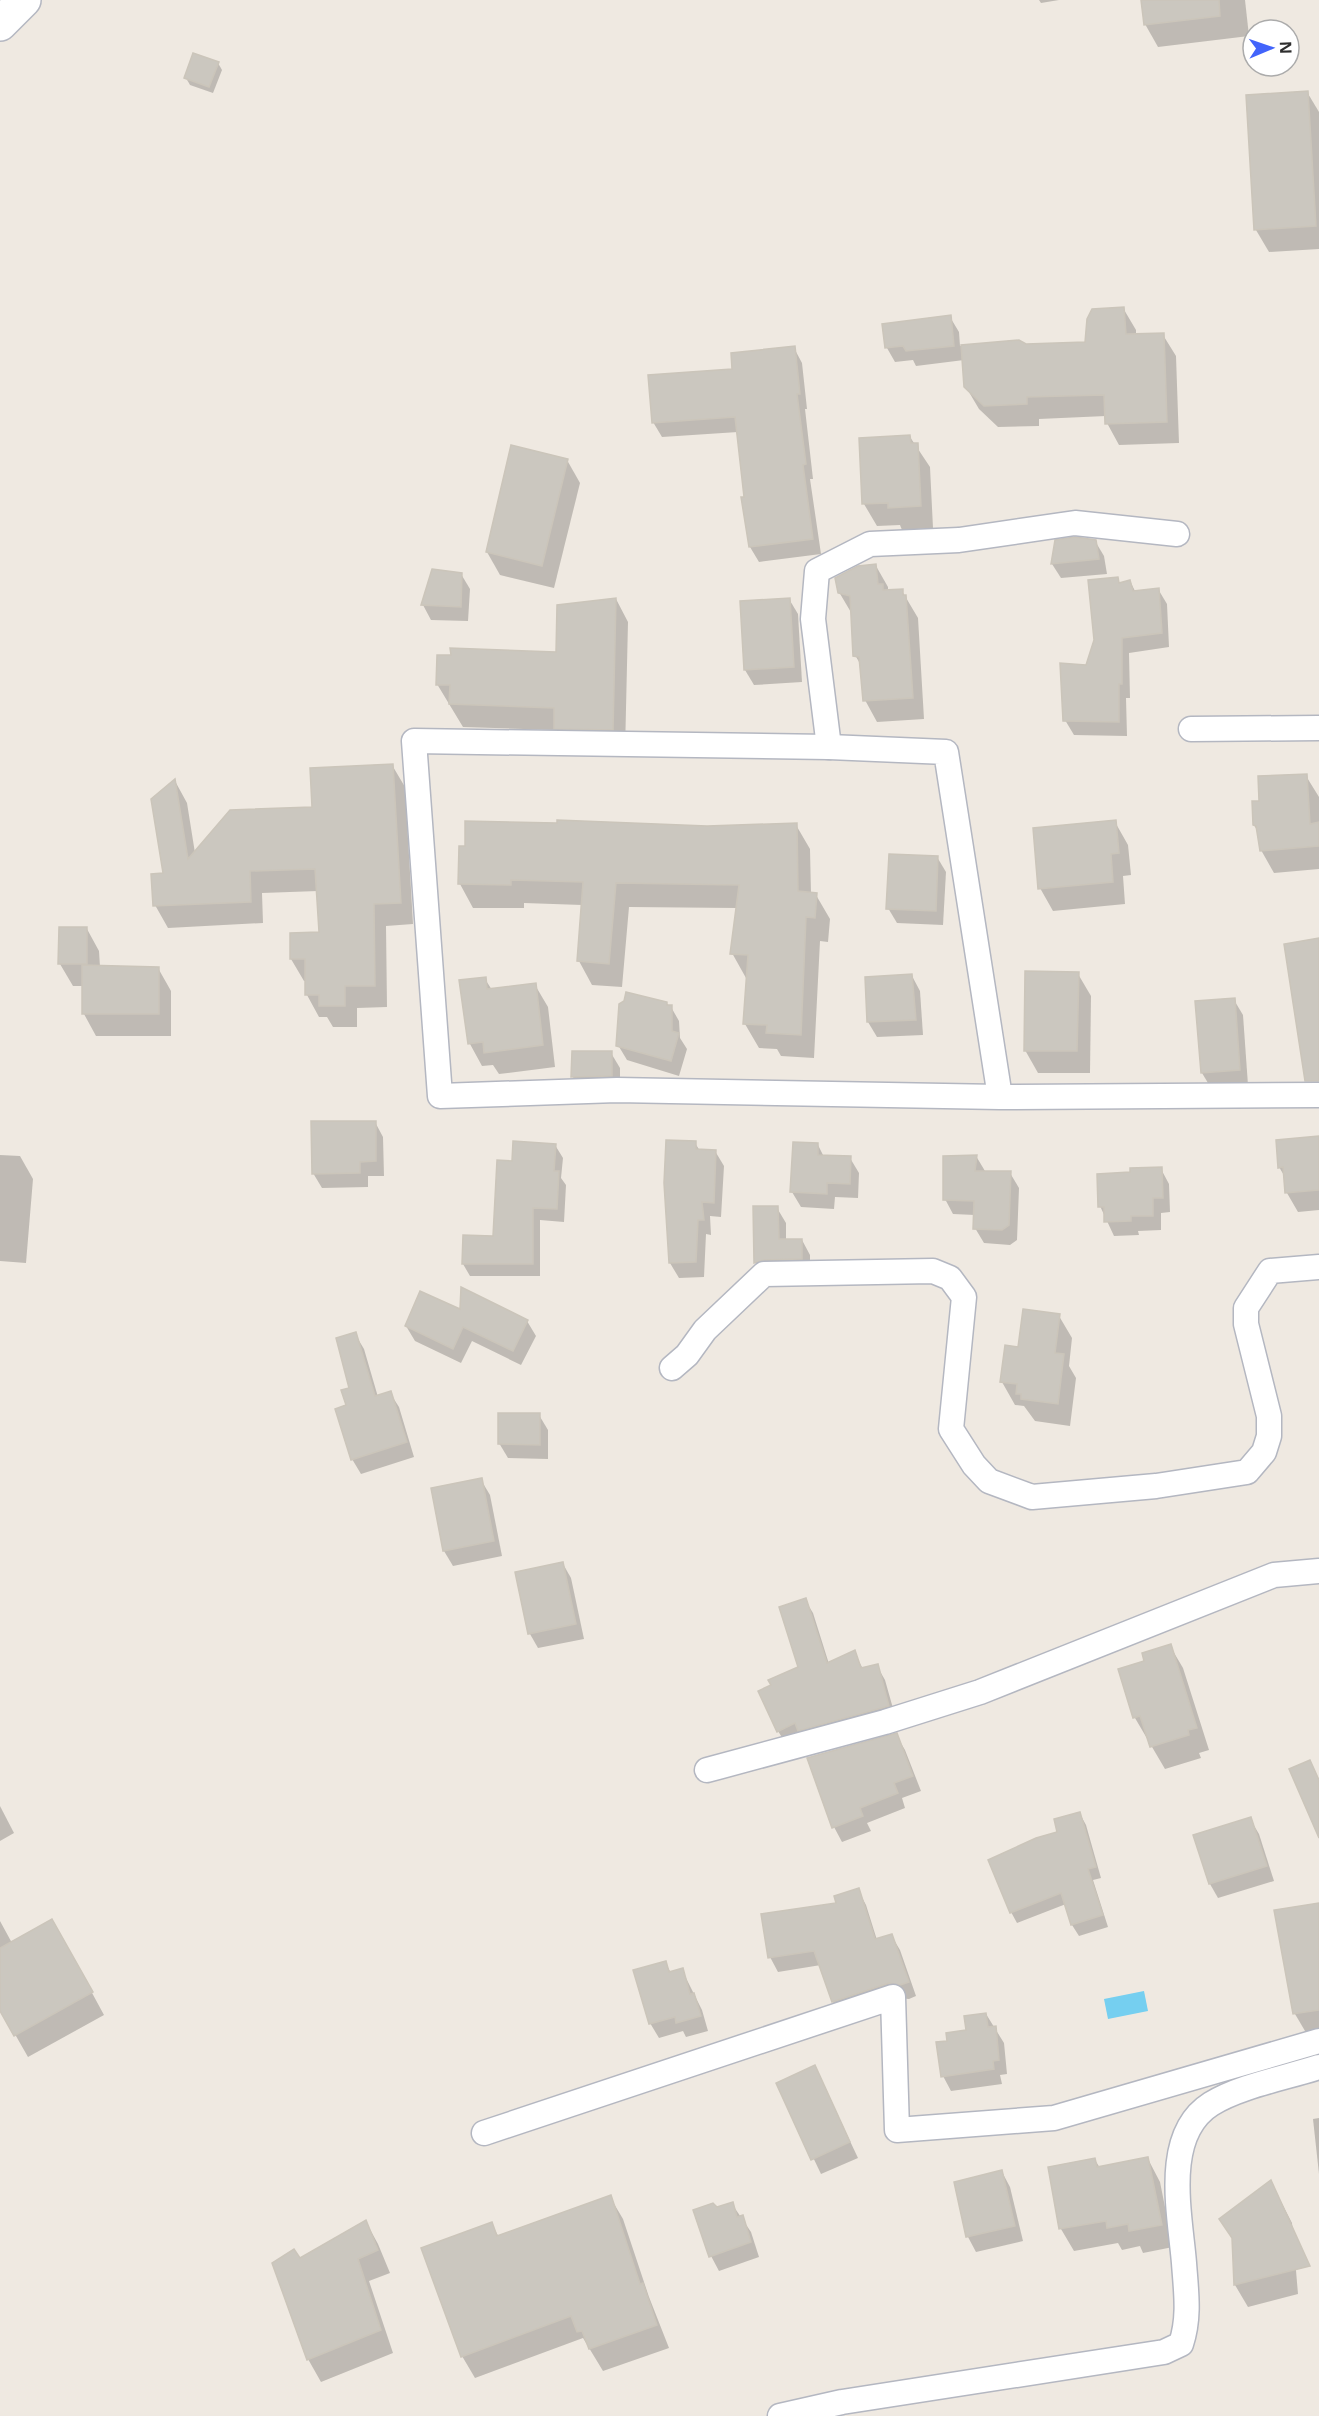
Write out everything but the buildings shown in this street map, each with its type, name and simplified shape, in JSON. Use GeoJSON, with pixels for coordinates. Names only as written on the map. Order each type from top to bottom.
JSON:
{"type":"FeatureCollection","features":[{"type":"Feature","properties":{"kind":"main road"},"geometry":{"type":"LineString","coordinates":[[0,24],[24,0]]}},
{"type":"Feature","properties":{"kind":"street"},"geometry":{"type":"LineString","coordinates":[[829,747],[813,619],[817,571],[870,544],[959,540],[1075,523],[1177,534]]}},
{"type":"Feature","properties":{"kind":"street"},"geometry":{"type":"LineString","coordinates":[[1191,729],[1319,728]]}},
{"type":"Feature","properties":{"kind":"street"},"geometry":{"type":"LineString","coordinates":[[1000,1097],[946,752],[829,747],[414,741],[440,1096],[617,1090],[1000,1097],[1319,1095]]}},
{"type":"Feature","properties":{"kind":"street"},"geometry":{"type":"LineString","coordinates":[[672,1368],[687,1355],[705,1330],[764,1274],[933,1271],[950,1278],[964,1297],[951,1429],[974,1465],[988,1481],[1032,1497],[1156,1486],[1246,1472],[1264,1452],[1269,1437],[1269,1416],[1246,1324],[1246,1308],[1270,1271],[1319,1267]]}},
{"type":"Feature","properties":{"kind":"street"},"geometry":{"type":"LineString","coordinates":[[707,1770],[885,1722],[980,1692],[1274,1575],[1319,1571]]}},
{"type":"Feature","properties":{"kind":"street"},"geometry":{"type":"LineString","coordinates":[[484,2133],[893,1997],[897,2130],[1054,2118],[1319,2041]]}},
{"type":"Feature","properties":{"kind":"street"},"geometry":{"type":"LineString","coordinates":[[780,2416],[842,2402],[1164,2352],[1181,2344],[1188,2313],[1178,2176],[1181,2144],[1191,2122],[1210,2105],[1231,2094],[1319,2067]]}},
{"type":"Feature","properties":{"kind":"water"},"geometry":{"type":"Polygon","coordinates":[[[1144,1991],[1148,2011],[1108,2019],[1104,1999],[1144,1991]]]}}]}
